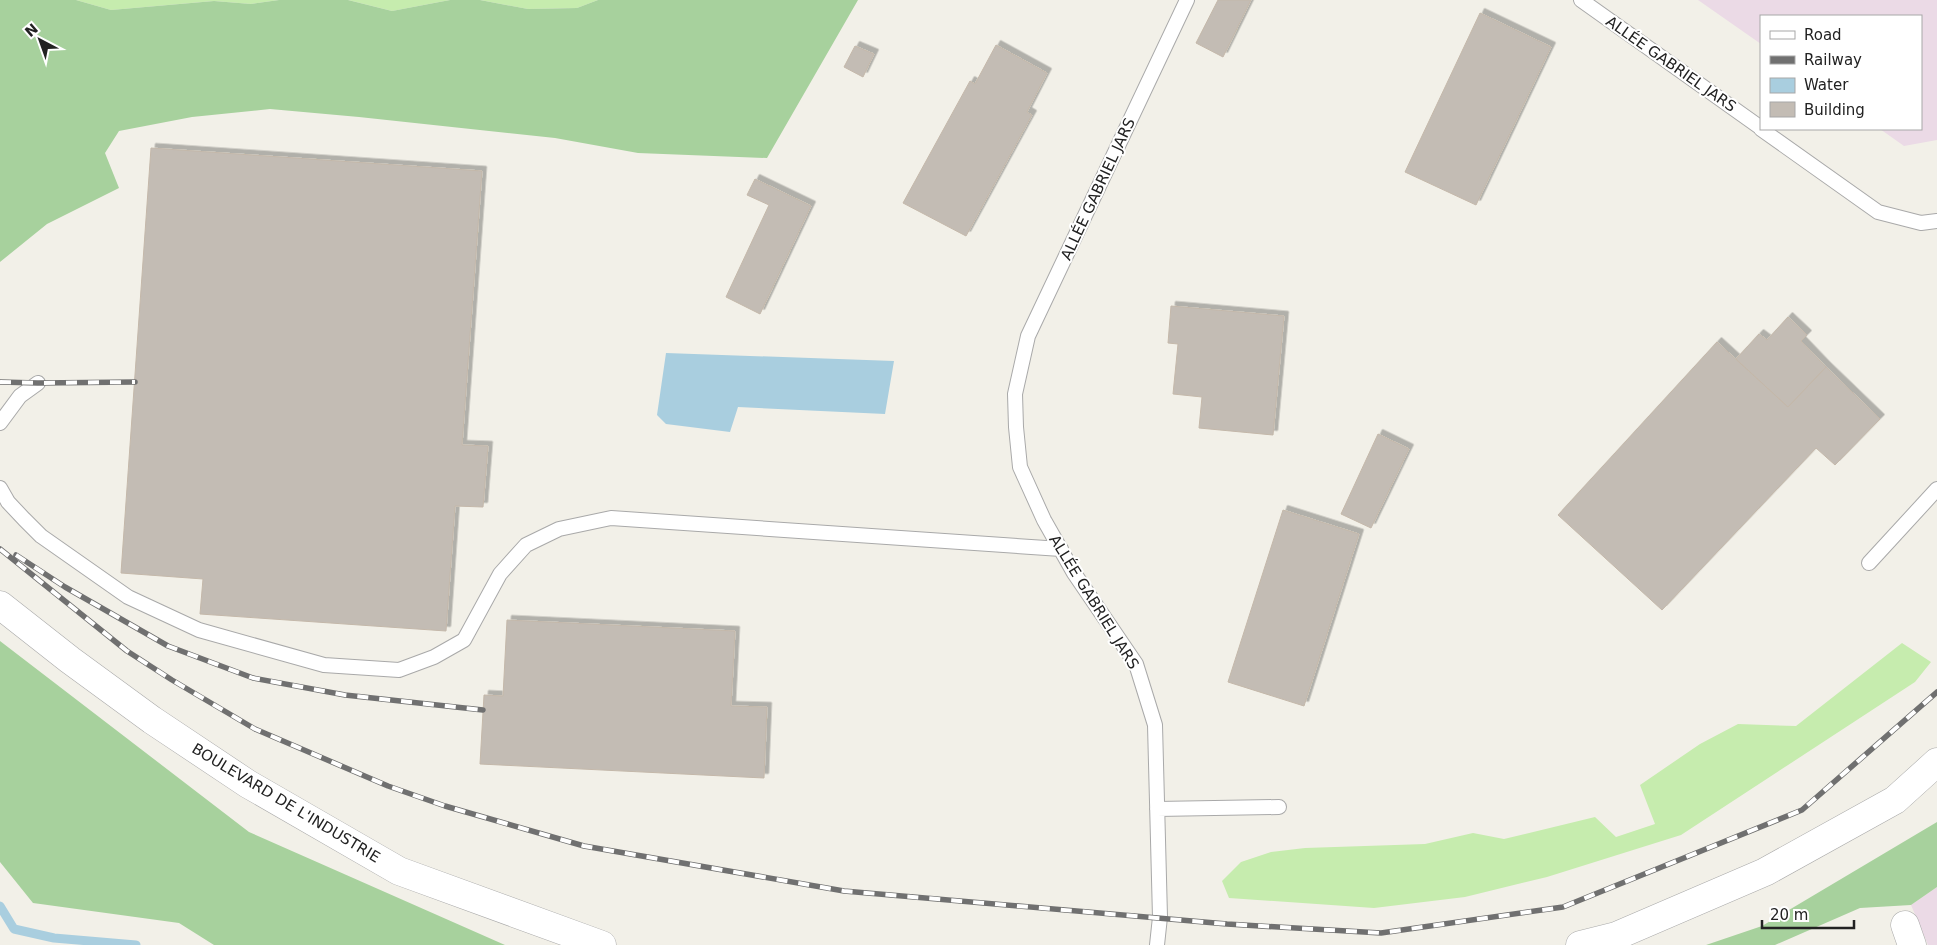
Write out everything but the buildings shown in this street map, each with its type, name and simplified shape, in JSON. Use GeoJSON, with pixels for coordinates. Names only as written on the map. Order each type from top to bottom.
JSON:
{"type":"FeatureCollection","features":[{"type":"Feature","properties":{"kind":"street","name":"BOULEVARD DE L'INDUSTRIE"},"geometry":{"type":"LineString","coordinates":[[0,605],[70,660],[192,747],[248,784],[399,872],[602,945]]}},
{"type":"Feature","properties":{"kind":"street"},"geometry":{"type":"LineString","coordinates":[[1580,945],[1616,936],[1765,872],[1894,800],[1937,762]]}},
{"type":"Feature","properties":{"kind":"lane","name":"ALLÉE GABRIEL JARS"},"geometry":{"type":"LineString","coordinates":[[1157,945],[1160,917],[1155,725],[1136,664],[1074,573],[1033,498],[1020,467],[1015,394],[1028,336],[1187,0]]}},
{"type":"Feature","properties":{"kind":"lane","name":"ALLÉE GABRIEL JARS"},"geometry":{"type":"LineString","coordinates":[[1581,0],[1760,127]]}},
{"type":"Feature","properties":{"kind":"lane","name":"ALLÉE GABRIEL JARS"},"geometry":{"type":"LineString","coordinates":[[1764,130],[1878,212],[1921,224],[1937,221]]}},
{"type":"Feature","properties":{"kind":"lane"},"geometry":{"type":"LineString","coordinates":[[0,423],[20,396],[38,383]]}},
{"type":"Feature","properties":{"kind":"lane"},"geometry":{"type":"LineString","coordinates":[[0,488],[13,508],[42,536],[128,597],[199,630],[324,665],[399,670],[434,657],[464,640],[500,574],[526,545],[560,529],[611,518],[1061,549]]}},
{"type":"Feature","properties":{"kind":"lane"},"geometry":{"type":"LineString","coordinates":[[1869,563],[1937,489]]}},
{"type":"Feature","properties":{"kind":"lane"},"geometry":{"type":"LineString","coordinates":[[1157,809],[1279,807]]}},
{"type":"Feature","properties":{"kind":"shaded area"},"geometry":{"type":"Polygon","coordinates":[[[1698,0],[1937,0],[1937,140],[1904,146],[1881,130],[1922,130],[1922,15],[1760,15],[1760,43],[1698,0]]]}},
{"type":"Feature","properties":{"kind":"shaded area"},"geometry":{"type":"Polygon","coordinates":[[[1937,887],[1937,945],[1928,945],[1911,905],[1937,887]]]}},
{"type":"Feature","properties":{"kind":"green space"},"geometry":{"type":"Polygon","coordinates":[[[0,0],[76,0],[111,10],[214,1],[251,4],[279,0],[348,0],[392,11],[450,0],[480,0],[528,9],[577,8],[598,0],[858,0],[767,158],[638,153],[555,138],[270,109],[192,117],[119,131],[105,153],[119,188],[47,224],[0,262],[0,0]]]}},
{"type":"Feature","properties":{"kind":"green space"},"geometry":{"type":"Polygon","coordinates":[[[76,0],[279,0],[251,4],[214,1],[111,10],[76,0]]]}},
{"type":"Feature","properties":{"kind":"green space"},"geometry":{"type":"Polygon","coordinates":[[[348,0],[450,0],[392,11],[348,0]]]}},
{"type":"Feature","properties":{"kind":"green space"},"geometry":{"type":"Polygon","coordinates":[[[480,0],[598,0],[577,8],[528,9],[480,0]]]}},
{"type":"Feature","properties":{"kind":"green space"},"geometry":{"type":"Polygon","coordinates":[[[0,641],[249,832],[505,945],[214,945],[179,923],[33,903],[0,862],[0,641]]]}},
{"type":"Feature","properties":{"kind":"green space"},"geometry":{"type":"Polygon","coordinates":[[[1902,643],[1931,662],[1915,682],[1681,835],[1547,877],[1465,897],[1374,908],[1229,898],[1222,881],[1241,862],[1271,852],[1305,848],[1425,844],[1473,833],[1504,839],[1595,817],[1616,837],[1655,824],[1640,785],[1700,744],[1738,724],[1796,726],[1902,643]]]}},
{"type":"Feature","properties":{"kind":"green space"},"geometry":{"type":"Polygon","coordinates":[[[1937,822],[1937,887],[1911,905],[1860,908],[1775,945],[1706,945],[1762,926],[1937,822]]]}},
{"type":"Feature","properties":{"kind":"water"},"geometry":{"type":"Polygon","coordinates":[[[666,353],[894,361],[885,414],[738,407],[730,432],[666,424],[657,415],[666,353]]]}},
{"type":"Feature","properties":{"kind":"waterway"},"geometry":{"type":"LineString","coordinates":[[0,906],[14,929],[54,938],[136,945]]}},
{"type":"Feature","properties":{"kind":"railway"},"geometry":{"type":"LineString","coordinates":[[0,382],[135,382]]}},
{"type":"Feature","properties":{"kind":"railway"},"geometry":{"type":"LineString","coordinates":[[0,549],[127,651],[255,729],[388,786],[445,806],[584,846],[844,891],[1227,924],[1381,933],[1563,907],[1802,810],[1937,692]]}},
{"type":"Feature","properties":{"kind":"railway"},"geometry":{"type":"LineString","coordinates":[[16,555],[65,587],[168,646],[253,678],[345,695],[483,710]]}}]}
